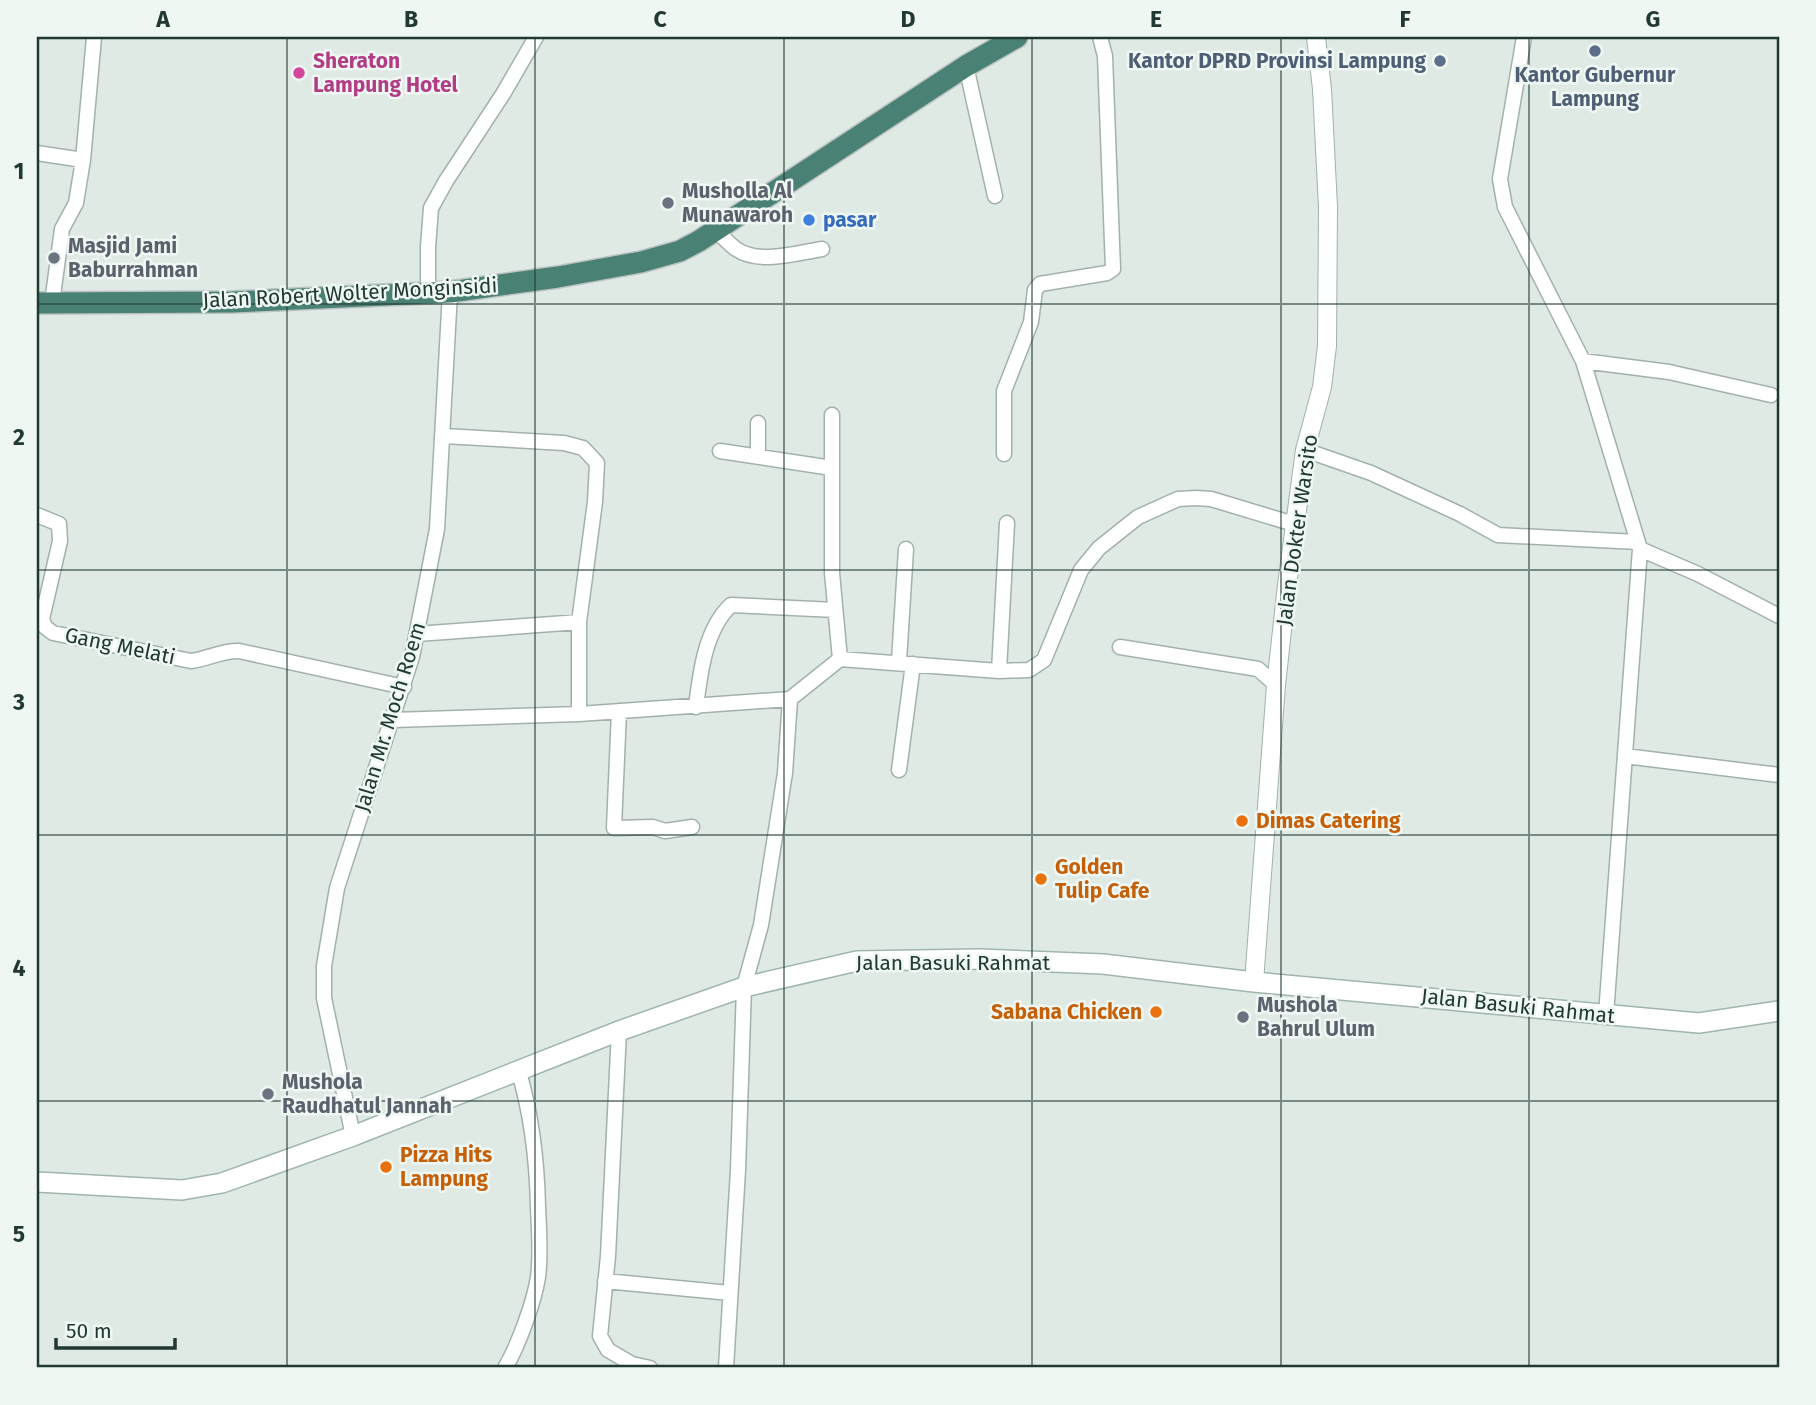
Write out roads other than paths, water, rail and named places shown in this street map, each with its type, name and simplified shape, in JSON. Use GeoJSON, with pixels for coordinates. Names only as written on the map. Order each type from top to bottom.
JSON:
{"type":"FeatureCollection","features":[{"type":"Feature","properties":{"kind":"highway","name":"Jalan Robert Wolter Monginsidi"},"geometry":{"type":"LineString","coordinates":[[44,303],[232,302],[450,292],[641,262],[680,251],[716,230],[966,66],[1017,37]]}},
{"type":"Feature","properties":{"kind":"main road","name":"Jalan Basuki Rahmat"},"geometry":{"type":"LineString","coordinates":[[37,1182],[195,1189],[222,1183],[353,1136],[619,1031],[744,987],[856,961],[915,959],[1103,964],[1254,982],[1699,1023],[1779,1011]]}},
{"type":"Feature","properties":{"kind":"street"},"geometry":{"type":"LineString","coordinates":[[44,303],[62,229],[76,203],[83,160],[93,37]]}},
{"type":"Feature","properties":{"kind":"street"},"geometry":{"type":"LineString","coordinates":[[428,293],[431,208],[536,37]]}},
{"type":"Feature","properties":{"kind":"street"},"geometry":{"type":"LineString","coordinates":[[1004,454],[1004,391],[1031,322],[1035,290],[1040,284],[1107,273],[1113,269],[1105,55],[1100,37]]}},
{"type":"Feature","properties":{"kind":"street","name":"Jalan Dokter Warsito"},"geometry":{"type":"LineString","coordinates":[[1254,982],[1276,685],[1294,524],[1305,450],[1322,387],[1327,346],[1328,207],[1322,89],[1316,37]]}},
{"type":"Feature","properties":{"kind":"street"},"geometry":{"type":"LineString","coordinates":[[1524,37],[1500,179],[1505,207],[1583,361],[1639,545],[1606,1015]]}},
{"type":"Feature","properties":{"kind":"street"},"geometry":{"type":"LineString","coordinates":[[966,66],[995,196]]}},
{"type":"Feature","properties":{"kind":"street"},"geometry":{"type":"LineString","coordinates":[[37,153],[83,160]]}},
{"type":"Feature","properties":{"kind":"street"},"geometry":{"type":"LineString","coordinates":[[716,230],[736,249],[751,256],[773,256],[822,249]]}},
{"type":"Feature","properties":{"kind":"street","name":"Jalan Mr. Moch Roem"},"geometry":{"type":"LineString","coordinates":[[353,1136],[324,998],[324,967],[337,888],[404,687],[438,529],[450,292]]}},
{"type":"Feature","properties":{"kind":"street"},"geometry":{"type":"LineString","coordinates":[[1583,361],[1669,372],[1771,395]]}},
{"type":"Feature","properties":{"kind":"street"},"geometry":{"type":"LineString","coordinates":[[832,415],[832,573],[840,659]]}},
{"type":"Feature","properties":{"kind":"street"},"geometry":{"type":"LineString","coordinates":[[758,423],[758,457]]}},
{"type":"Feature","properties":{"kind":"street"},"geometry":{"type":"LineString","coordinates":[[444,436],[564,443],[583,448],[597,463],[595,502],[579,622],[579,714]]}},
{"type":"Feature","properties":{"kind":"street"},"geometry":{"type":"LineString","coordinates":[[1305,450],[1371,473],[1499,535],[1639,545],[1779,616]]}},
{"type":"Feature","properties":{"kind":"street"},"geometry":{"type":"LineString","coordinates":[[720,451],[832,468]]}},
{"type":"Feature","properties":{"kind":"street"},"geometry":{"type":"LineString","coordinates":[[393,720],[579,714],[790,699],[840,659],[1029,670],[1044,660],[1081,570],[1099,548],[1138,517],[1178,499],[1196,498],[1211,499],[1294,524]]}},
{"type":"Feature","properties":{"kind":"street","name":"Gang Melati"},"geometry":{"type":"LineString","coordinates":[[37,515],[59,524],[60,541],[42,619],[45,627],[53,633],[191,661],[212,658],[227,650],[239,651],[404,687]]}},
{"type":"Feature","properties":{"kind":"street"},"geometry":{"type":"LineString","coordinates":[[999,670],[1007,523]]}},
{"type":"Feature","properties":{"kind":"street"},"geometry":{"type":"LineString","coordinates":[[899,770],[906,663],[906,549]]}},
{"type":"Feature","properties":{"kind":"street"},"geometry":{"type":"LineString","coordinates":[[696,707],[701,669],[711,640],[722,614],[731,606],[835,610]]}},
{"type":"Feature","properties":{"kind":"street"},"geometry":{"type":"LineString","coordinates":[[417,634],[579,622]]}},
{"type":"Feature","properties":{"kind":"street"},"geometry":{"type":"LineString","coordinates":[[1120,647],[1258,669],[1276,685]]}},
{"type":"Feature","properties":{"kind":"street"},"geometry":{"type":"LineString","coordinates":[[726,1368],[738,1170],[744,987],[761,925],[785,773],[790,699]]}},
{"type":"Feature","properties":{"kind":"street"},"geometry":{"type":"LineString","coordinates":[[619,711],[614,828],[653,827],[665,831],[692,827]]}},
{"type":"Feature","properties":{"kind":"street"},"geometry":{"type":"LineString","coordinates":[[1625,756],[1779,775]]}},
{"type":"Feature","properties":{"kind":"street"},"geometry":{"type":"LineString","coordinates":[[619,1031],[600,1329],[601,1339],[608,1350],[632,1364],[650,1368]]}},
{"type":"Feature","properties":{"kind":"street"},"geometry":{"type":"LineString","coordinates":[[505,1368],[515,1350],[538,1280],[540,1244],[536,1151],[532,1122],[518,1069]]}},
{"type":"Feature","properties":{"kind":"street"},"geometry":{"type":"LineString","coordinates":[[605,1281],[730,1293]]}},
{"type":"Feature","properties":{"kind":"place","name":"Kantor Gubernur Lampung"},"geometry":{"type":"Point","coordinates":[1595,51]}},
{"type":"Feature","properties":{"kind":"place","name":"Kantor DPRD Provinsi Lampung"},"geometry":{"type":"Point","coordinates":[1440,61]}},
{"type":"Feature","properties":{"kind":"place","name":"Sheraton Lampung Hotel"},"geometry":{"type":"Point","coordinates":[299,73]}},
{"type":"Feature","properties":{"kind":"place","name":"Musholla Al Munawaroh"},"geometry":{"type":"Point","coordinates":[668,203]}},
{"type":"Feature","properties":{"kind":"place","name":"pasar"},"geometry":{"type":"Point","coordinates":[809,220]}},
{"type":"Feature","properties":{"kind":"place","name":"Masjid Jami Baburrahman"},"geometry":{"type":"Point","coordinates":[54,258]}},
{"type":"Feature","properties":{"kind":"place","name":"Dimas Catering"},"geometry":{"type":"Point","coordinates":[1242,821]}},
{"type":"Feature","properties":{"kind":"place","name":"Golden Tulip Cafe"},"geometry":{"type":"Point","coordinates":[1041,879]}},
{"type":"Feature","properties":{"kind":"place","name":"Sabana Chicken"},"geometry":{"type":"Point","coordinates":[1156,1012]}},
{"type":"Feature","properties":{"kind":"place","name":"Mushola Bahrul Ulum"},"geometry":{"type":"Point","coordinates":[1243,1017]}},
{"type":"Feature","properties":{"kind":"place","name":"Mushola Raudhatul Jannah"},"geometry":{"type":"Point","coordinates":[268,1094]}},
{"type":"Feature","properties":{"kind":"place","name":"Pizza Hits Lampung"},"geometry":{"type":"Point","coordinates":[386,1167]}}]}
